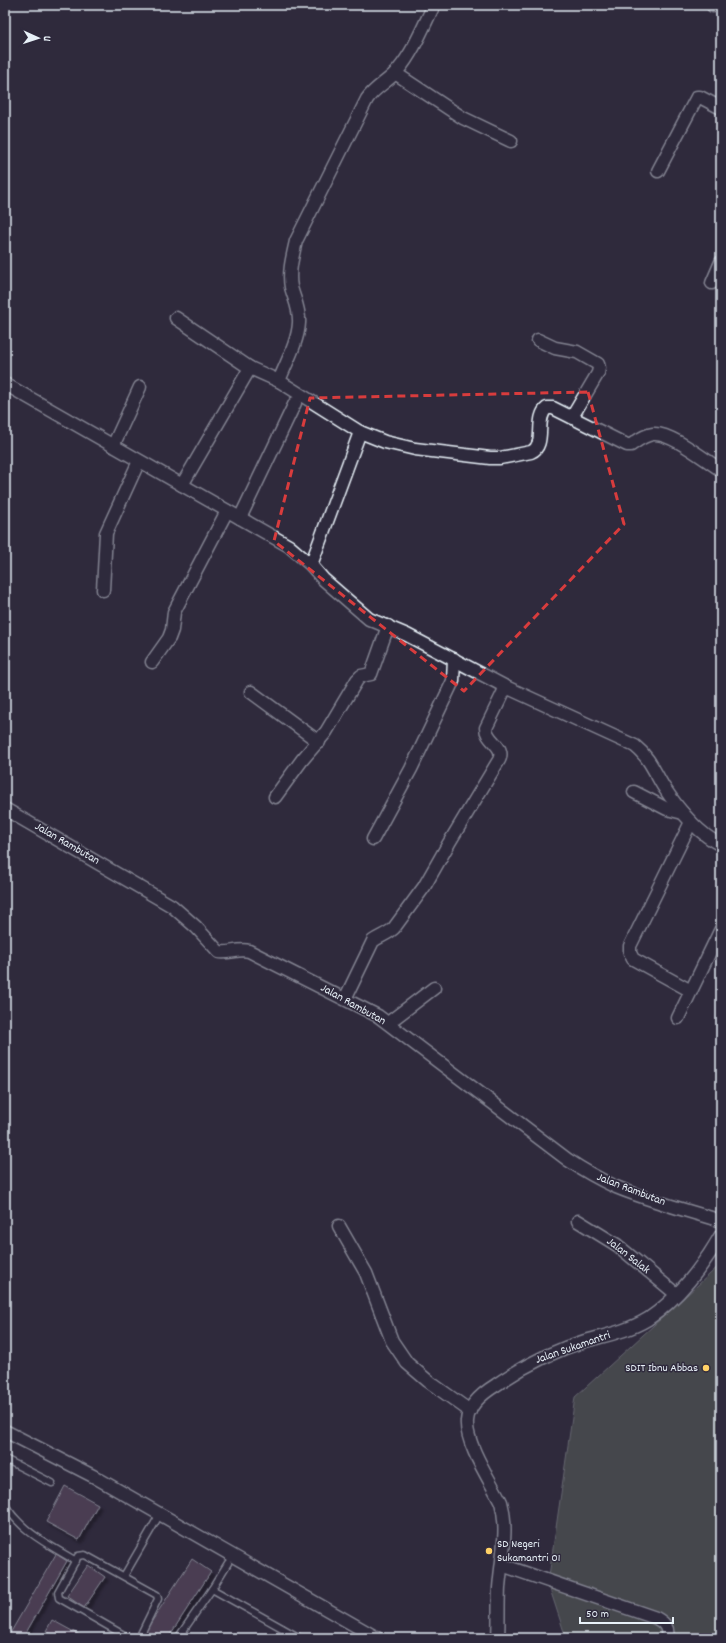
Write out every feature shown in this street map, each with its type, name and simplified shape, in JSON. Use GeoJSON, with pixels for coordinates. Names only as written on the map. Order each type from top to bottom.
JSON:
{"type":"FeatureCollection","features":[{"type":"Feature","properties":{"kind":"street"},"geometry":{"type":"LineString","coordinates":[[279,380],[296,338],[299,322],[298,306],[291,286],[293,254],[296,241],[367,99],[376,88],[395,73],[406,59],[434,5]]}},
{"type":"Feature","properties":{"kind":"street"},"geometry":{"type":"LineString","coordinates":[[395,73],[463,118],[511,141]]}},
{"type":"Feature","properties":{"kind":"street"},"geometry":{"type":"LineString","coordinates":[[658,171],[697,97],[721,108]]}},
{"type":"Feature","properties":{"kind":"street"},"geometry":{"type":"LineString","coordinates":[[712,283],[721,262]]}},
{"type":"Feature","properties":{"kind":"street"},"geometry":{"type":"LineString","coordinates":[[176,318],[250,368],[279,380],[360,432],[385,442],[415,449],[480,458],[500,458],[531,452],[537,448],[542,413],[546,408],[557,409],[628,446],[649,435],[658,434],[668,436],[721,470]]}},
{"type":"Feature","properties":{"kind":"street"},"geometry":{"type":"LineString","coordinates":[[538,340],[555,348],[577,352],[598,364],[598,373],[572,417]]}},
{"type":"Feature","properties":{"kind":"street"},"geometry":{"type":"LineString","coordinates":[[182,484],[250,368]]}},
{"type":"Feature","properties":{"kind":"street"},"geometry":{"type":"LineString","coordinates":[[5,384],[289,546],[311,565],[322,579],[369,620],[388,626],[506,686],[635,746],[644,753],[667,792],[687,817],[707,836],[721,845]]}},
{"type":"Feature","properties":{"kind":"street"},"geometry":{"type":"LineString","coordinates":[[113,446],[140,387]]}},
{"type":"Feature","properties":{"kind":"street"},"geometry":{"type":"LineString","coordinates":[[240,518],[295,403]]}},
{"type":"Feature","properties":{"kind":"street"},"geometry":{"type":"LineString","coordinates":[[311,565],[360,432]]}},
{"type":"Feature","properties":{"kind":"street"},"geometry":{"type":"LineString","coordinates":[[103,590],[106,533],[139,461]]}},
{"type":"Feature","properties":{"kind":"street"},"geometry":{"type":"LineString","coordinates":[[152,662],[169,638],[172,630],[174,612],[227,511]]}},
{"type":"Feature","properties":{"kind":"street"},"geometry":{"type":"LineString","coordinates":[[275,797],[302,760],[319,742],[357,680],[361,676],[371,674],[388,626]]}},
{"type":"Feature","properties":{"kind":"street"},"geometry":{"type":"LineString","coordinates":[[373,839],[411,769],[453,682],[454,659]]}},
{"type":"Feature","properties":{"kind":"street"},"geometry":{"type":"LineString","coordinates":[[345,999],[372,942],[378,937],[389,933],[394,928],[424,886],[499,760],[501,755],[500,749],[486,734],[486,728],[506,686]]}},
{"type":"Feature","properties":{"kind":"street"},"geometry":{"type":"LineString","coordinates":[[251,692],[319,742]]}},
{"type":"Feature","properties":{"kind":"street"},"geometry":{"type":"LineString","coordinates":[[634,792],[667,809],[687,817]]}},
{"type":"Feature","properties":{"kind":"street","name":"Jalan Rambutan"},"geometry":{"type":"LineString","coordinates":[[5,809],[172,906],[196,927],[219,952],[224,953],[240,950],[249,951],[345,999],[388,1023],[568,1160],[589,1173],[616,1187],[643,1197],[721,1221]]}},
{"type":"Feature","properties":{"kind":"street"},"geometry":{"type":"LineString","coordinates":[[687,817],[630,946],[630,950],[633,959],[691,991]]}},
{"type":"Feature","properties":{"kind":"street"},"geometry":{"type":"LineString","coordinates":[[678,1018],[721,929]]}},
{"type":"Feature","properties":{"kind":"street"},"geometry":{"type":"LineString","coordinates":[[388,1023],[434,988]]}},
{"type":"Feature","properties":{"kind":"street","name":"Jalan Salak"},"geometry":{"type":"LineString","coordinates":[[578,1221],[617,1245],[676,1294]]}},
{"type":"Feature","properties":{"kind":"street"},"geometry":{"type":"LineString","coordinates":[[340,1226],[366,1273],[392,1341],[408,1363],[428,1381],[470,1411],[467,1420],[469,1437],[501,1502],[503,1510],[504,1522],[499,1590],[498,1638]]}},
{"type":"Feature","properties":{"kind":"street","name":"Jalan Sukamantri"},"geometry":{"type":"LineString","coordinates":[[470,1411],[483,1394],[528,1364],[546,1355],[636,1325],[665,1305],[700,1267],[721,1235]]}},
{"type":"Feature","properties":{"kind":"street"},"geometry":{"type":"LineString","coordinates":[[5,1431],[93,1476],[377,1638]]}},
{"type":"Feature","properties":{"kind":"street"},"geometry":{"type":"LineString","coordinates":[[502,1565],[656,1618],[666,1625],[667,1638]]}},
{"type":"Feature","properties":{"kind":"lane"},"geometry":{"type":"LineString","coordinates":[[5,1459],[52,1483]]}},
{"type":"Feature","properties":{"kind":"lane"},"geometry":{"type":"LineString","coordinates":[[5,1505],[12,1517],[24,1529],[76,1561]]}},
{"type":"Feature","properties":{"kind":"lane"},"geometry":{"type":"LineString","coordinates":[[124,1576],[160,1514]]}},
{"type":"Feature","properties":{"kind":"lane"},"geometry":{"type":"LineString","coordinates":[[129,1638],[59,1598],[58,1592],[78,1556],[85,1555],[156,1593],[158,1596],[139,1638]]}},
{"type":"Feature","properties":{"kind":"lane"},"geometry":{"type":"LineString","coordinates":[[178,1638],[228,1563]]}},
{"type":"Feature","properties":{"kind":"lane"},"geometry":{"type":"LineString","coordinates":[[212,1589],[300,1638]]}},
{"type":"Feature","properties":{"kind":"highlighted area"},"geometry":{"type":"Polygon","coordinates":[[[588,392],[624,524],[464,691],[274,541],[310,398],[588,392]]]}},
{"type":"Feature","properties":{"kind":"shaded area"},"geometry":{"type":"Polygon","coordinates":[[[721,1264],[721,1638],[566,1638],[548,1583],[575,1397],[721,1264]]]}},
{"type":"Feature","properties":{"kind":"building"},"geometry":{"type":"Polygon","coordinates":[[[65,1486],[98,1504],[79,1540],[46,1522],[65,1486]]]}},
{"type":"Feature","properties":{"kind":"building"},"geometry":{"type":"Polygon","coordinates":[[[56,1554],[67,1561],[23,1638],[8,1637],[56,1554]]]}},
{"type":"Feature","properties":{"kind":"building"},"geometry":{"type":"Polygon","coordinates":[[[192,1559],[211,1572],[168,1638],[141,1638],[192,1559]]]}},
{"type":"Feature","properties":{"kind":"building"},"geometry":{"type":"Polygon","coordinates":[[[88,1565],[105,1577],[84,1608],[67,1596],[88,1565]]]}},
{"type":"Feature","properties":{"kind":"building"},"geometry":{"type":"Polygon","coordinates":[[[52,1620],[85,1638],[58,1638],[46,1631],[52,1620]]]}},
{"type":"Feature","properties":{"kind":"place","name":"SDIT Ibnu Abbas"},"geometry":{"type":"Point","coordinates":[706,1368]}},
{"type":"Feature","properties":{"kind":"place","name":"SD Negeri Sukamantri 01"},"geometry":{"type":"Point","coordinates":[489,1551]}}]}
